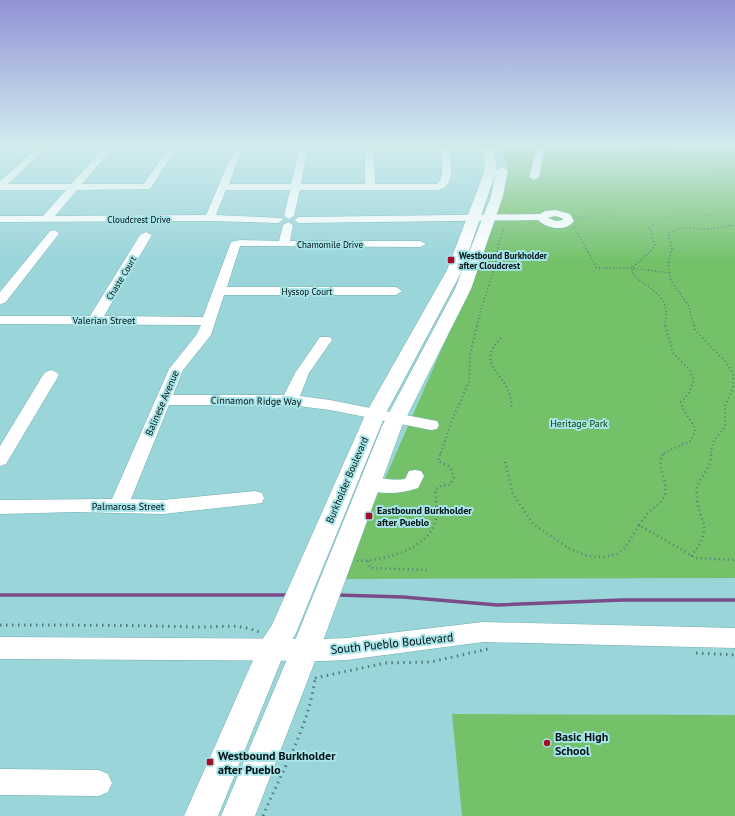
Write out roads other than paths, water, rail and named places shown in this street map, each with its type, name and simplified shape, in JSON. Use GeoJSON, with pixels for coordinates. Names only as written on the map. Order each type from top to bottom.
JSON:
{"type":"FeatureCollection","features":[{"type":"Feature","properties":{"kind":"main road","name":"Burkholder Boulevard"},"geometry":{"type":"LineString","coordinates":[[202,816],[267,641],[282,633],[448,285],[486,221],[489,185]]}},
{"type":"Feature","properties":{"kind":"main road","name":"Burkholder Boulevard"},"geometry":{"type":"LineString","coordinates":[[238,816],[311,667],[370,484],[386,415]]}},
{"type":"Feature","properties":{"kind":"street"},"geometry":{"type":"LineString","coordinates":[[0,186],[147,187],[148,185]]}},
{"type":"Feature","properties":{"kind":"street"},"geometry":{"type":"LineString","coordinates":[[210,218],[222,187],[439,187],[442,185]]}},
{"type":"Feature","properties":{"kind":"street"},"geometry":{"type":"LineString","coordinates":[[46,219],[74,187]]}},
{"type":"Feature","properties":{"kind":"street"},"geometry":{"type":"LineString","coordinates":[[284,244],[285,220],[296,187]]}},
{"type":"Feature","properties":{"kind":"street"},"geometry":{"type":"LineString","coordinates":[[285,220],[297,217],[299,220],[486,221],[543,219]]}},
{"type":"Feature","properties":{"kind":"street","name":"Cloudcrest Drive"},"geometry":{"type":"LineString","coordinates":[[0,219],[210,218],[285,220]]}},
{"type":"Feature","properties":{"kind":"street"},"geometry":{"type":"LineString","coordinates":[[0,300],[54,233]]}},
{"type":"Feature","properties":{"kind":"street","name":"Chaste Court"},"geometry":{"type":"LineString","coordinates":[[95,320],[146,235]]}},
{"type":"Feature","properties":{"kind":"street","name":"Chamomile Drive"},"geometry":{"type":"LineString","coordinates":[[240,242],[284,244],[420,244]]}},
{"type":"Feature","properties":{"kind":"street","name":"Balinese Avenue"},"geometry":{"type":"LineString","coordinates":[[119,506],[176,368],[204,335],[235,244],[240,242]]}},
{"type":"Feature","properties":{"kind":"street","name":"Hyssop Court"},"geometry":{"type":"LineString","coordinates":[[219,291],[396,291]]}},
{"type":"Feature","properties":{"kind":"street","name":"Valerian Street"},"geometry":{"type":"LineString","coordinates":[[0,320],[208,321]]}},
{"type":"Feature","properties":{"kind":"street"},"geometry":{"type":"LineString","coordinates":[[290,400],[302,373],[325,340]]}},
{"type":"Feature","properties":{"kind":"street"},"geometry":{"type":"LineString","coordinates":[[0,460],[51,375]]}},
{"type":"Feature","properties":{"kind":"street","name":"Cinnamon Ridge Way"},"geometry":{"type":"LineString","coordinates":[[162,400],[290,400],[386,415],[430,425]]}},
{"type":"Feature","properties":{"kind":"street"},"geometry":{"type":"LineString","coordinates":[[370,484],[390,488],[402,487],[412,483],[415,476]]}},
{"type":"Feature","properties":{"kind":"street","name":"Palmarosa Street"},"geometry":{"type":"LineString","coordinates":[[0,507],[163,506],[255,498]]}},
{"type":"Feature","properties":{"kind":"street","name":"South Pueblo Boulevard"},"geometry":{"type":"LineString","coordinates":[[0,648],[267,641],[311,667],[347,649],[483,632],[735,638]]}},
{"type":"Feature","properties":{"kind":"street"},"geometry":{"type":"LineString","coordinates":[[0,782],[99,783]]}},
{"type":"Feature","properties":{"kind":"waterway"},"geometry":{"type":"LineString","coordinates":[[0,595],[288,595]]}},
{"type":"Feature","properties":{"kind":"waterway"},"geometry":{"type":"LineString","coordinates":[[337,595],[403,597],[497,605],[622,600],[735,600]]}},
{"type":"Feature","properties":{"kind":"place","name":"Westbound Burkholder after Cloudcrest"},"geometry":{"type":"Point","coordinates":[451,260]}},
{"type":"Feature","properties":{"kind":"place","name":"Eastbound Burkholder after Pueblo"},"geometry":{"type":"Point","coordinates":[369,516]}},
{"type":"Feature","properties":{"kind":"place","name":"Basic High School"},"geometry":{"type":"Point","coordinates":[547,743]}},
{"type":"Feature","properties":{"kind":"place","name":"Westbound Burkholder after Pueblo"},"geometry":{"type":"Point","coordinates":[210,762]}},
{"type":"Feature","properties":{"kind":"park label","name":"Heritage Park"},"geometry":{"type":"Point","coordinates":[579,423]}}]}
